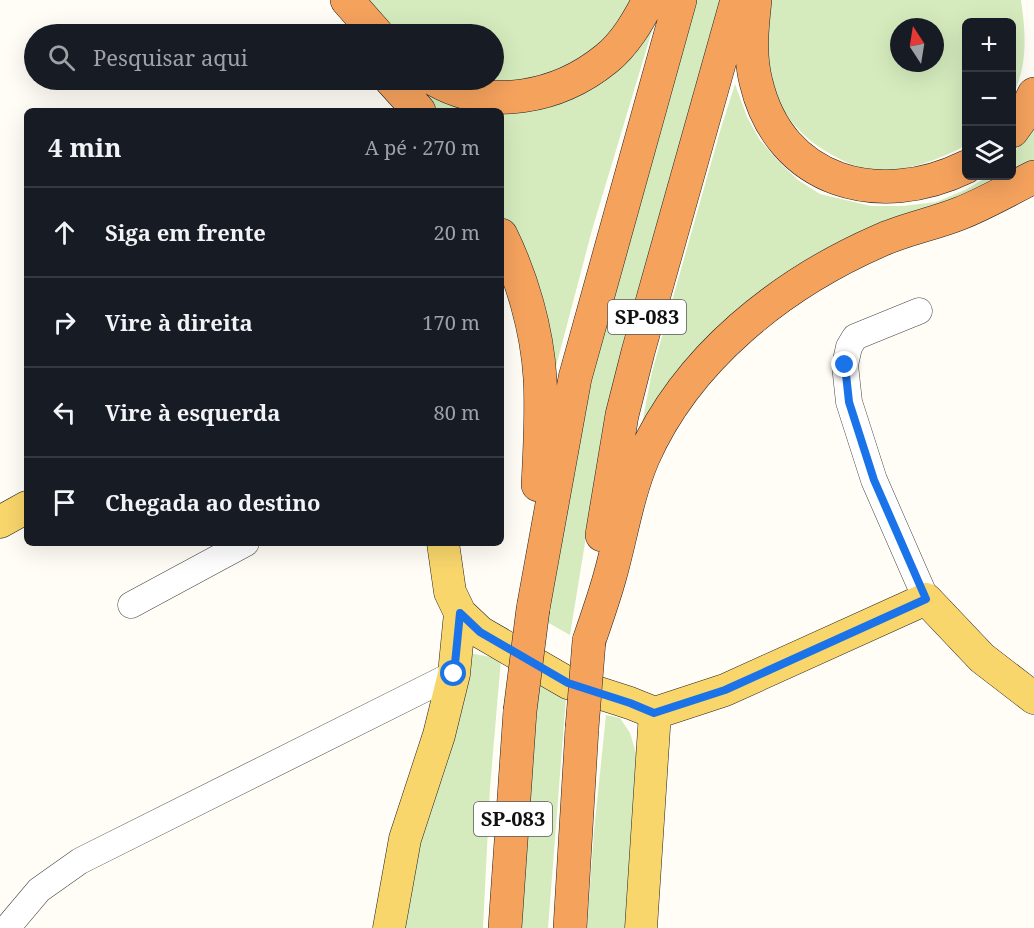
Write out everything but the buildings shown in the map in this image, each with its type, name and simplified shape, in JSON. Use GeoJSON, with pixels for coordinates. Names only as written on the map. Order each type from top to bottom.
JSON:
{"type":"FeatureCollection","features":[{"type":"Feature","properties":{"kind":"highway"},"geometry":{"type":"LineString","coordinates":[[325,0],[344,24]]}},
{"type":"Feature","properties":{"kind":"highway"},"geometry":{"type":"LineString","coordinates":[[347,0],[368,24]]}},
{"type":"Feature","properties":{"kind":"highway"},"geometry":{"type":"LineString","coordinates":[[463,90],[506,98],[539,94],[573,82],[608,58],[632,30],[649,0]]}},
{"type":"Feature","properties":{"kind":"highway","name":"SP-083"},"geometry":{"type":"LineString","coordinates":[[505,928],[520,711],[532,609],[575,378],[680,0]]}},
{"type":"Feature","properties":{"kind":"highway","name":"SP-083"},"geometry":{"type":"LineString","coordinates":[[570,928],[589,641],[606,498],[622,415],[737,0]]}},
{"type":"Feature","properties":{"kind":"highway"},"geometry":{"type":"LineString","coordinates":[[755,0],[752,33],[756,83],[769,118],[790,148],[817,170],[842,181],[881,188],[916,185],[947,177],[962,169]]}},
{"type":"Feature","properties":{"kind":"highway"},"geometry":{"type":"LineString","coordinates":[[400,90],[416,108]]}},
{"type":"Feature","properties":{"kind":"highway"},"geometry":{"type":"LineString","coordinates":[[1014,126],[1025,113],[1034,94]]}},
{"type":"Feature","properties":{"kind":"highway"},"geometry":{"type":"LineString","coordinates":[[589,641],[643,458],[681,395],[712,357],[765,308],[796,284],[826,266],[881,239],[961,213],[1034,177]]}},
{"type":"Feature","properties":{"kind":"highway"},"geometry":{"type":"LineString","coordinates":[[504,241],[524,293],[540,376],[540,452],[532,609]]}},
{"type":"Feature","properties":{"kind":"main road"},"geometry":{"type":"LineString","coordinates":[[0,522],[24,509]]}},
{"type":"Feature","properties":{"kind":"main road"},"geometry":{"type":"LineString","coordinates":[[443,546],[450,592],[460,613],[480,632],[568,683],[654,713],[725,690],[926,599],[982,658],[1034,698]]}},
{"type":"Feature","properties":{"kind":"main road"},"geometry":{"type":"LineString","coordinates":[[389,928],[405,839],[439,735],[454,674],[460,613]]}},
{"type":"Feature","properties":{"kind":"main road"},"geometry":{"type":"LineString","coordinates":[[641,928],[654,713]]}},
{"type":"Feature","properties":{"kind":"street"},"geometry":{"type":"LineString","coordinates":[[919,311],[855,337],[849,347],[845,365],[849,402],[874,480],[926,599]]}},
{"type":"Feature","properties":{"kind":"street"},"geometry":{"type":"LineString","coordinates":[[131,604],[240,546]]}},
{"type":"Feature","properties":{"kind":"street"},"geometry":{"type":"LineString","coordinates":[[7,928],[39,890],[80,861],[454,674]]}},
{"type":"Feature","properties":{"kind":"green space"},"geometry":{"type":"Polygon","coordinates":[[[366,0],[636,0],[599,49],[530,83],[504,82],[504,24],[388,24],[366,0]]]}},
{"type":"Feature","properties":{"kind":"green space"},"geometry":{"type":"Polygon","coordinates":[[[693,0],[723,0],[598,463],[570,635],[547,622],[588,374],[693,0]]]}},
{"type":"Feature","properties":{"kind":"green space"},"geometry":{"type":"Polygon","coordinates":[[[772,0],[1021,0],[1025,37],[1023,62],[1016,87],[1016,18],[962,18],[962,147],[935,160],[913,166],[891,170],[870,170],[838,158],[818,146],[797,127],[787,114],[774,93],[767,68],[768,29],[772,0]]]}},
{"type":"Feature","properties":{"kind":"green space"},"geometry":{"type":"Polygon","coordinates":[[[654,24],[592,230],[554,374],[510,233],[504,221],[504,108],[428,108],[413,90],[433,90],[447,97],[479,106],[654,24]]]}},
{"type":"Feature","properties":{"kind":"green space"},"geometry":{"type":"Polygon","coordinates":[[[735,84],[747,117],[760,140],[798,180],[820,194],[871,206],[903,206],[936,202],[982,180],[999,180],[967,196],[890,223],[641,429],[652,372],[735,84]]]}},
{"type":"Feature","properties":{"kind":"green space"},"geometry":{"type":"Polygon","coordinates":[[[1034,126],[1034,162],[1016,171],[1016,150],[1034,126]]]}},
{"type":"Feature","properties":{"kind":"green space"},"geometry":{"type":"Polygon","coordinates":[[[464,652],[501,659],[490,788],[483,928],[402,928],[411,855],[464,652]]]}},
{"type":"Feature","properties":{"kind":"green space"},"geometry":{"type":"Polygon","coordinates":[[[538,685],[566,697],[548,928],[515,928],[538,685]]]}},
{"type":"Feature","properties":{"kind":"green space"},"geometry":{"type":"Polygon","coordinates":[[[606,715],[620,718],[630,733],[636,753],[627,928],[587,928],[606,715]]]}},
{"type":"Feature","properties":{"kind":"route"},"geometry":{"type":"LineString","coordinates":[[454,674],[460,613],[480,632],[568,683],[654,713],[725,690],[926,599],[874,480],[849,402],[845,365]]}}]}
